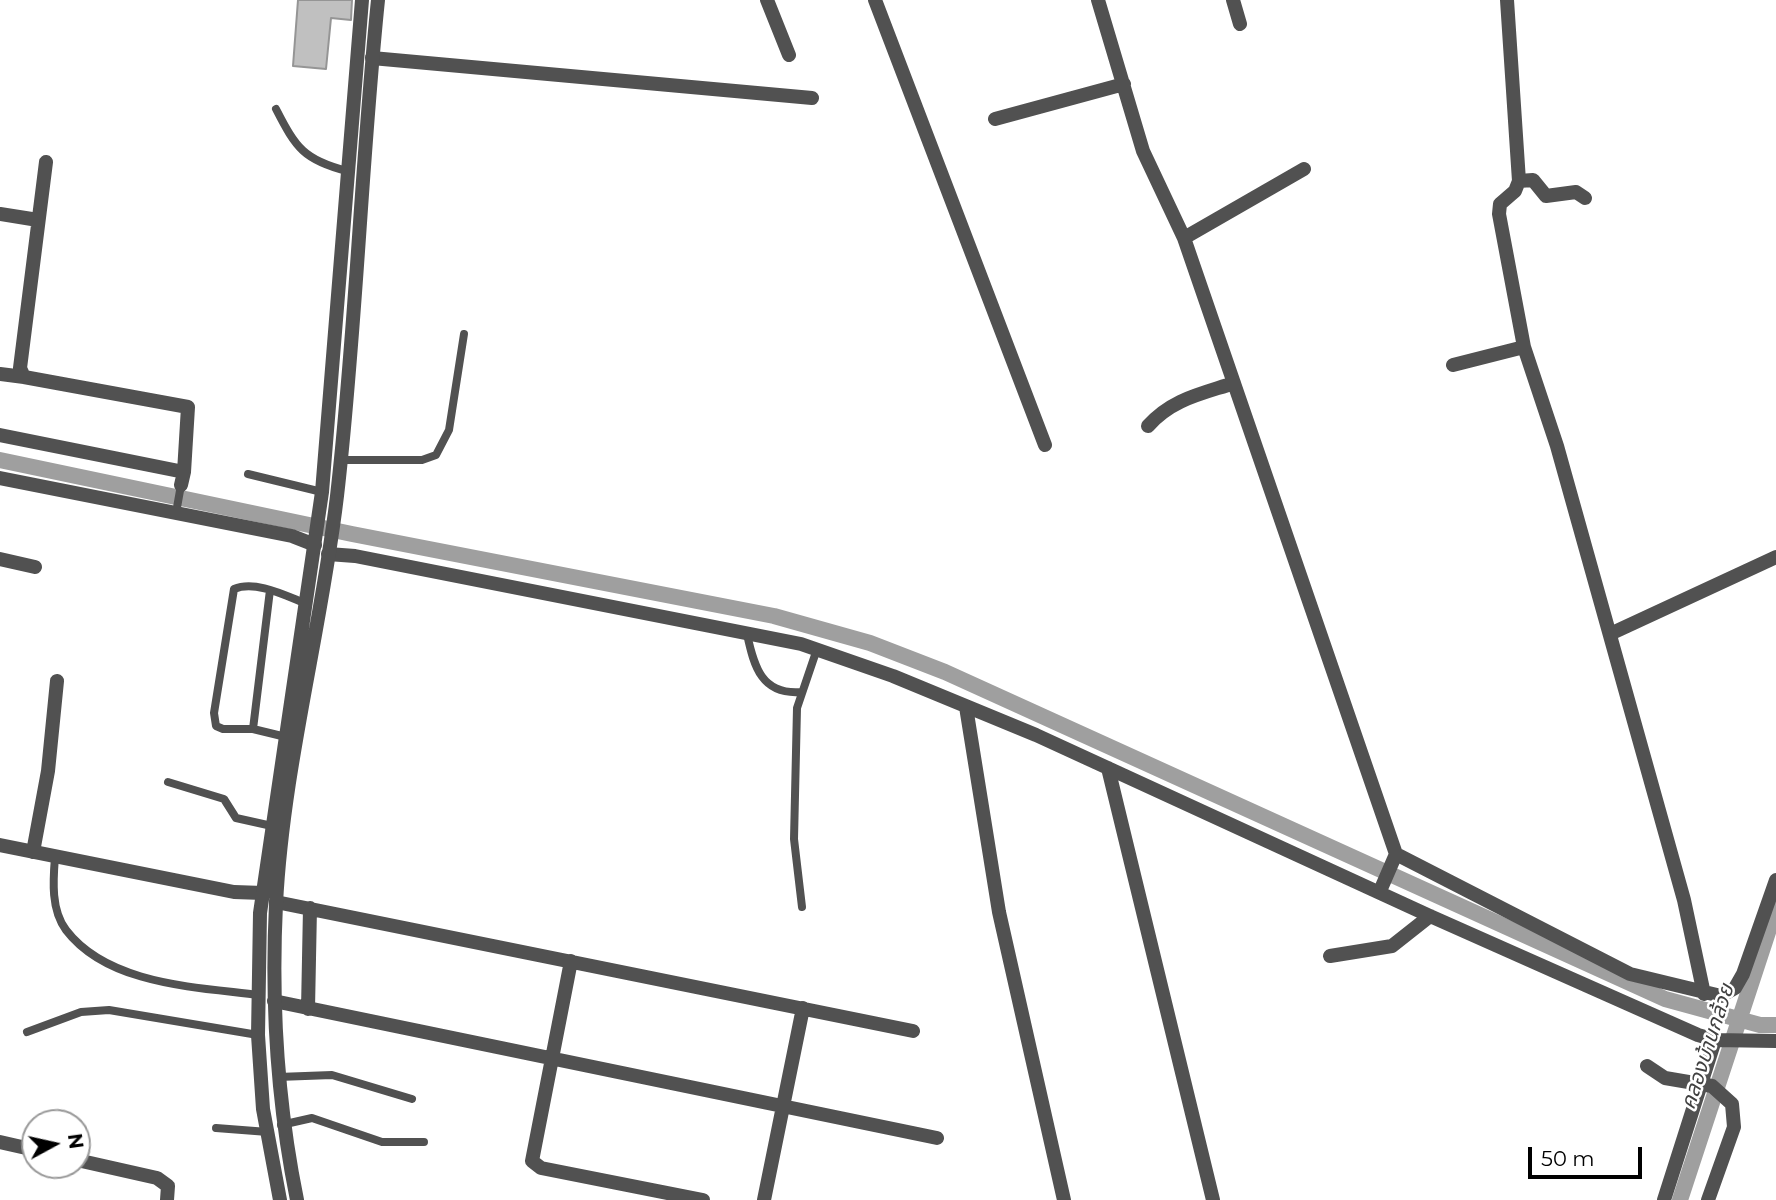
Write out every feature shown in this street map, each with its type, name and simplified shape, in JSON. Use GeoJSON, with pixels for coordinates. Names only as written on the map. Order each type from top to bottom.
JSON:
{"type":"FeatureCollection","features":[{"type":"Feature","properties":{"kind":"street"},"geometry":{"type":"LineString","coordinates":[[280,1200],[268,1132],[258,1035],[263,893],[316,542],[362,0]]}},
{"type":"Feature","properties":{"kind":"street"},"geometry":{"type":"LineString","coordinates":[[297,1200],[281,1125],[274,1001],[276,902],[284,831],[334,521],[379,0]]}},
{"type":"Feature","properties":{"kind":"street"},"geometry":{"type":"LineString","coordinates":[[767,0],[789,55]]}},
{"type":"Feature","properties":{"kind":"street"},"geometry":{"type":"LineString","coordinates":[[875,0],[1045,445]]}},
{"type":"Feature","properties":{"kind":"street"},"geometry":{"type":"LineString","coordinates":[[1098,0],[1143,151],[1184,239],[1394,859],[1382,888]]}},
{"type":"Feature","properties":{"kind":"street"},"geometry":{"type":"LineString","coordinates":[[1233,0],[1240,24]]}},
{"type":"Feature","properties":{"kind":"street"},"geometry":{"type":"LineString","coordinates":[[1507,0],[1519,181],[1515,191],[1500,204],[1499,214],[1524,347],[1557,446],[1610,634],[1684,900],[1704,994]]}},
{"type":"Feature","properties":{"kind":"street"},"geometry":{"type":"LineString","coordinates":[[372,58],[812,99]]}},
{"type":"Feature","properties":{"kind":"street"},"geometry":{"type":"LineString","coordinates":[[995,120],[1124,84]]}},
{"type":"Feature","properties":{"kind":"street"},"geometry":{"type":"LineString","coordinates":[[24,377],[20,368],[46,162]]}},
{"type":"Feature","properties":{"kind":"street"},"geometry":{"type":"LineString","coordinates":[[1184,239],[1304,169]]}},
{"type":"Feature","properties":{"kind":"street"},"geometry":{"type":"LineString","coordinates":[[1519,181],[1533,180],[1546,196],[1576,192],[1585,198]]}},
{"type":"Feature","properties":{"kind":"street"},"geometry":{"type":"LineString","coordinates":[[0,214],[38,220]]}},
{"type":"Feature","properties":{"kind":"street"},"geometry":{"type":"LineString","coordinates":[[1453,365],[1524,347]]}},
{"type":"Feature","properties":{"kind":"street"},"geometry":{"type":"LineString","coordinates":[[0,374],[188,407],[183,479],[0,435]]}},
{"type":"Feature","properties":{"kind":"street"},"geometry":{"type":"LineString","coordinates":[[1149,426],[1166,407],[1234,383]]}},
{"type":"Feature","properties":{"kind":"street"},"geometry":{"type":"LineString","coordinates":[[0,478],[176,510],[316,542],[355,556],[817,649],[966,707],[1382,888],[1430,916],[1698,1035],[1720,1040],[1776,1041]]}},
{"type":"Feature","properties":{"kind":"street"},"geometry":{"type":"LineString","coordinates":[[1610,634],[1776,557]]}},
{"type":"Feature","properties":{"kind":"street"},"geometry":{"type":"LineString","coordinates":[[0,559],[35,567]]}},
{"type":"Feature","properties":{"kind":"street"},"geometry":{"type":"LineString","coordinates":[[33,852],[48,771],[57,681]]}},
{"type":"Feature","properties":{"kind":"street"},"geometry":{"type":"LineString","coordinates":[[966,707],[999,912],[1064,1200]]}},
{"type":"Feature","properties":{"kind":"street"},"geometry":{"type":"LineString","coordinates":[[1108,768],[1213,1200]]}},
{"type":"Feature","properties":{"kind":"street"},"geometry":{"type":"LineString","coordinates":[[0,845],[234,892],[263,893]]}},
{"type":"Feature","properties":{"kind":"street"},"geometry":{"type":"LineString","coordinates":[[1394,859],[1630,974],[1721,996],[1735,988],[1776,880]]}},
{"type":"Feature","properties":{"kind":"street"},"geometry":{"type":"LineString","coordinates":[[276,902],[913,1031]]}},
{"type":"Feature","properties":{"kind":"street"},"geometry":{"type":"LineString","coordinates":[[308,1009],[310,908]]}},
{"type":"Feature","properties":{"kind":"street"},"geometry":{"type":"LineString","coordinates":[[1330,956],[1392,946],[1430,916]]}},
{"type":"Feature","properties":{"kind":"street"},"geometry":{"type":"LineString","coordinates":[[570,961],[531,1155],[535,1166],[702,1200]]}},
{"type":"Feature","properties":{"kind":"street"},"geometry":{"type":"LineString","coordinates":[[274,1001],[937,1138]]}},
{"type":"Feature","properties":{"kind":"street"},"geometry":{"type":"LineString","coordinates":[[764,1200],[803,1008]]}},
{"type":"Feature","properties":{"kind":"street"},"geometry":{"type":"LineString","coordinates":[[1664,1200],[1720,1040]]}},
{"type":"Feature","properties":{"kind":"street"},"geometry":{"type":"LineString","coordinates":[[1647,1066],[1665,1078],[1706,1084],[1732,1104],[1734,1127],[1708,1200]]}},
{"type":"Feature","properties":{"kind":"street"},"geometry":{"type":"LineString","coordinates":[[0,1142],[21,1147]]}},
{"type":"Feature","properties":{"kind":"street"},"geometry":{"type":"LineString","coordinates":[[91,1163],[157,1178],[168,1186],[167,1200]]}},
{"type":"Feature","properties":{"kind":"lane"},"geometry":{"type":"LineString","coordinates":[[276,109],[289,134],[312,160],[347,172]]}},
{"type":"Feature","properties":{"kind":"lane"},"geometry":{"type":"LineString","coordinates":[[340,460],[422,460],[436,455],[449,430],[464,334]]}},
{"type":"Feature","properties":{"kind":"lane"},"geometry":{"type":"LineString","coordinates":[[248,474],[321,492]]}},
{"type":"Feature","properties":{"kind":"lane"},"geometry":{"type":"LineString","coordinates":[[176,510],[183,479]]}},
{"type":"Feature","properties":{"kind":"lane"},"geometry":{"type":"LineString","coordinates":[[286,737],[253,729],[223,729],[216,726],[214,713],[234,589],[241,586],[270,590],[307,604]]}},
{"type":"Feature","properties":{"kind":"lane"},"geometry":{"type":"LineString","coordinates":[[253,729],[270,590]]}},
{"type":"Feature","properties":{"kind":"lane"},"geometry":{"type":"LineString","coordinates":[[747,634],[753,663],[767,684],[782,693],[802,692]]}},
{"type":"Feature","properties":{"kind":"lane"},"geometry":{"type":"LineString","coordinates":[[802,907],[794,839],[797,708],[817,649]]}},
{"type":"Feature","properties":{"kind":"lane"},"geometry":{"type":"LineString","coordinates":[[168,782],[224,799],[236,818],[272,826]]}},
{"type":"Feature","properties":{"kind":"lane"},"geometry":{"type":"LineString","coordinates":[[55,857],[54,901],[65,929],[88,951],[129,973],[189,986],[259,995]]}},
{"type":"Feature","properties":{"kind":"lane"},"geometry":{"type":"LineString","coordinates":[[27,1032],[81,1012],[108,1010],[258,1035]]}},
{"type":"Feature","properties":{"kind":"lane"},"geometry":{"type":"LineString","coordinates":[[278,1077],[332,1075],[412,1099]]}},
{"type":"Feature","properties":{"kind":"lane"},"geometry":{"type":"LineString","coordinates":[[281,1125],[312,1118],[382,1142],[424,1142]]}},
{"type":"Feature","properties":{"kind":"lane"},"geometry":{"type":"LineString","coordinates":[[216,1128],[268,1132]]}},
{"type":"Feature","properties":{"kind":"building"},"geometry":{"type":"Polygon","coordinates":[[[298,0],[352,0],[351,20],[331,18],[326,69],[293,66],[298,0]]]}},
{"type":"Feature","properties":{"kind":"waterway"},"geometry":{"type":"LineString","coordinates":[[0,460],[352,534],[774,616],[870,643],[945,672],[1665,999],[1760,1025],[1776,1025]]}},
{"type":"Feature","properties":{"kind":"waterway","name":"คลองบ้านกล้วย"},"geometry":{"type":"LineString","coordinates":[[1680,1200],[1776,908]]}}]}
